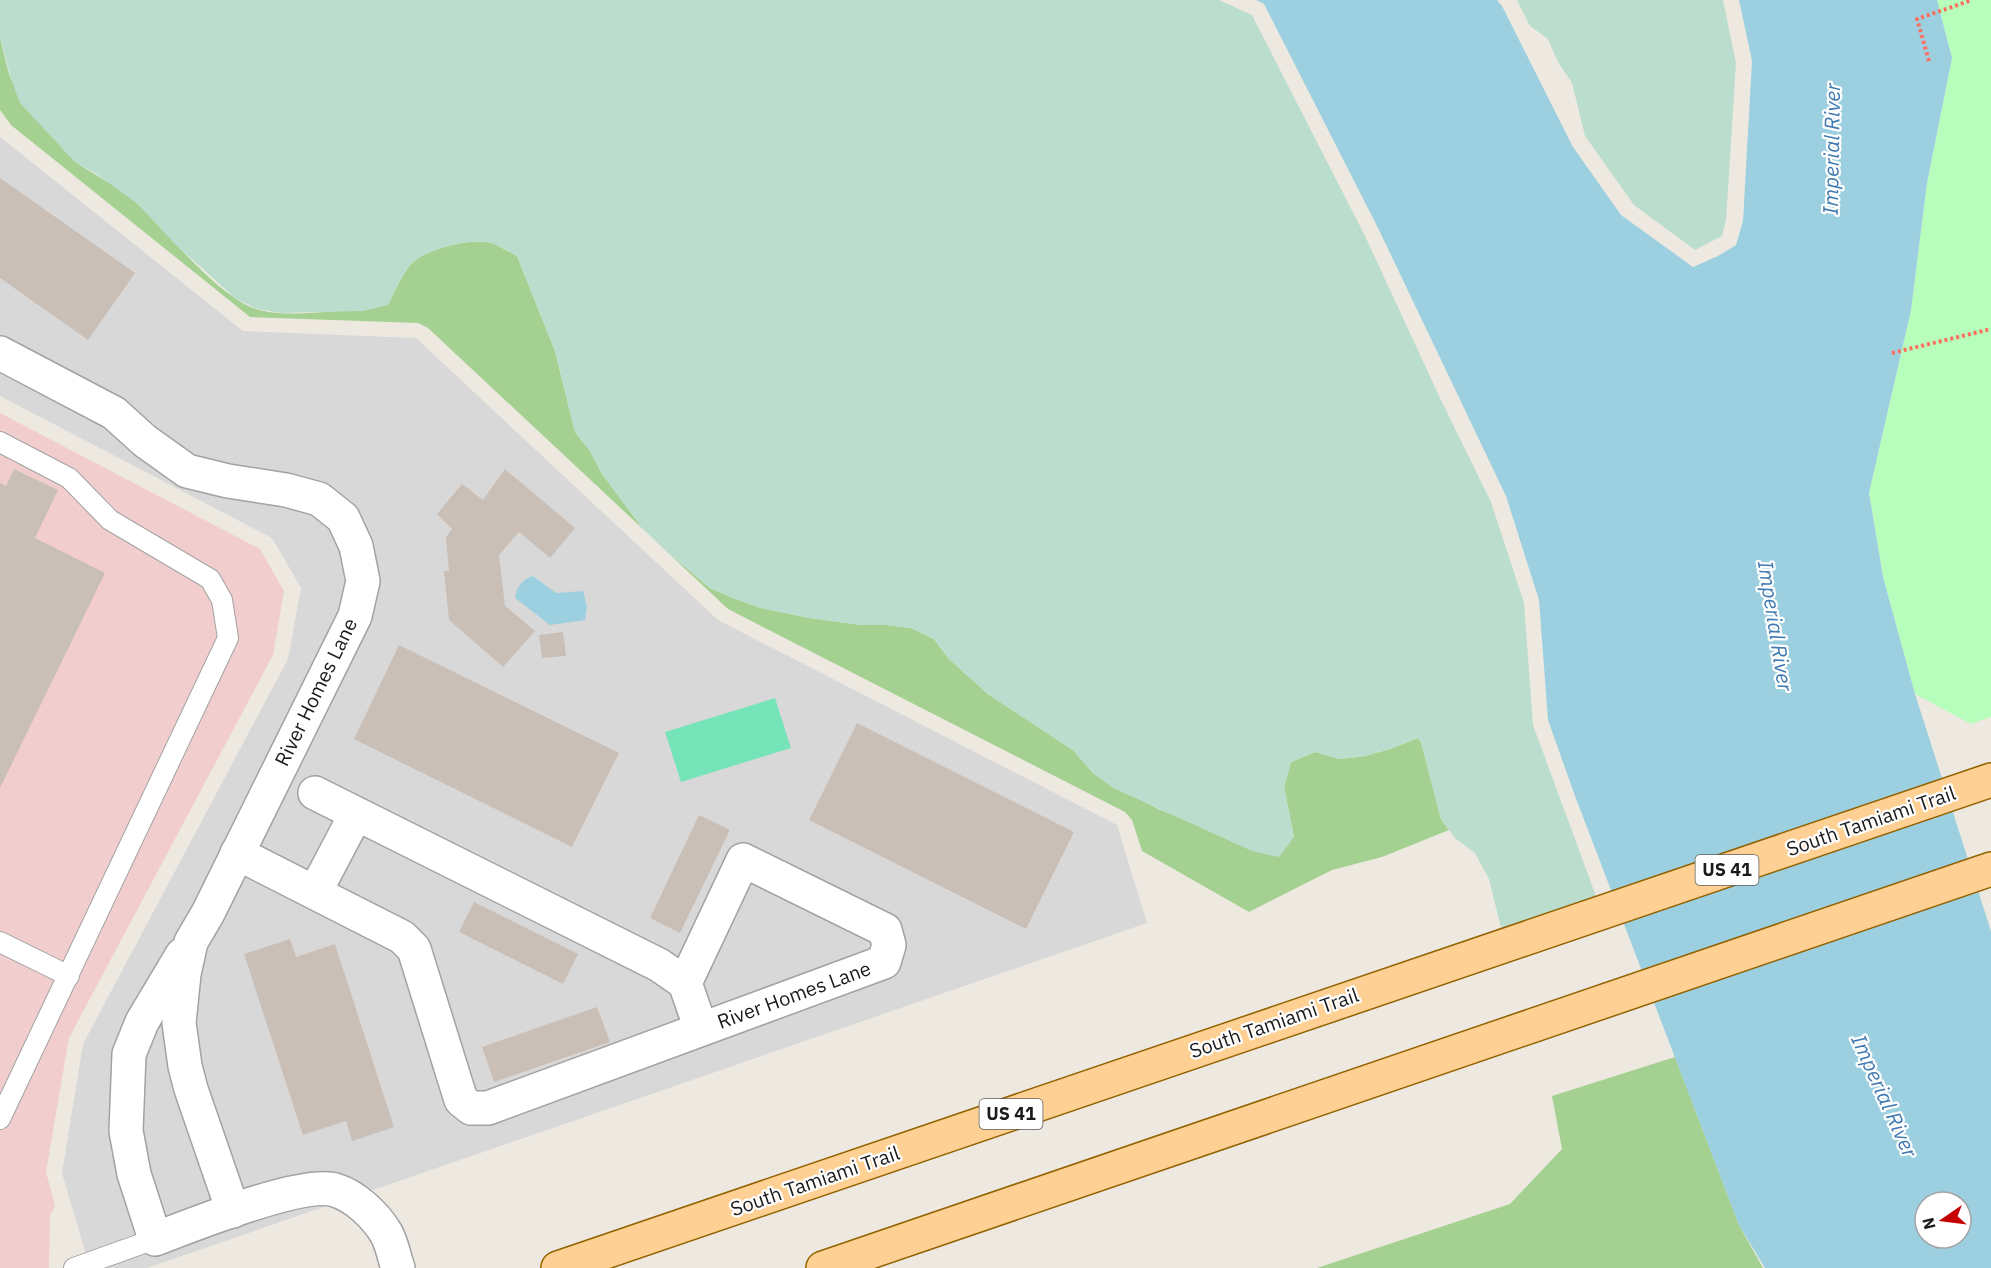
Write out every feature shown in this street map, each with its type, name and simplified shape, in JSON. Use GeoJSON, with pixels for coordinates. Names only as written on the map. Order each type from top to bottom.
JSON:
{"type":"FeatureCollection","features":[{"type":"Feature","properties":{"kind":"main road","name":"South Tamiami Trail"},"geometry":{"type":"LineString","coordinates":[[558,1268],[1991,780]]}},
{"type":"Feature","properties":{"kind":"main road"},"geometry":{"type":"LineString","coordinates":[[844,1265],[1488,1040],[1991,869]]}},
{"type":"Feature","properties":{"kind":"street","name":"River Homes Lane"},"geometry":{"type":"LineString","coordinates":[[0,353],[114,413],[145,441],[187,471],[228,482],[286,490],[319,499],[344,518],[356,546],[363,581],[355,616],[208,913],[191,942],[184,974],[179,1023],[186,1066],[203,1127],[232,1211]]}},
{"type":"Feature","properties":{"kind":"street"},"geometry":{"type":"LineString","coordinates":[[315,793],[659,965],[685,983]]}},
{"type":"Feature","properties":{"kind":"street"},"geometry":{"type":"LineString","coordinates":[[315,892],[356,814]]}},
{"type":"Feature","properties":{"kind":"street","name":"River Homes Lane"},"geometry":{"type":"LineString","coordinates":[[237,853],[402,937],[414,950],[461,1100],[471,1108],[488,1108],[884,962],[888,945],[885,930],[744,860],[685,983],[701,1029]]}},
{"type":"Feature","properties":{"kind":"street"},"geometry":{"type":"LineString","coordinates":[[191,942],[142,1022],[129,1054],[126,1131],[134,1174],[155,1239],[232,1211],[303,1190],[334,1189],[362,1203],[386,1233],[398,1268]]}},
{"type":"Feature","properties":{"kind":"lane"},"geometry":{"type":"LineString","coordinates":[[0,442],[69,478],[110,520],[210,579],[222,600],[228,638],[0,1119]]}},
{"type":"Feature","properties":{"kind":"lane"},"geometry":{"type":"LineString","coordinates":[[0,942],[69,976]]}},
{"type":"Feature","properties":{"kind":"lane"},"geometry":{"type":"LineString","coordinates":[[74,1268],[155,1239]]}},
{"type":"Feature","properties":{"kind":"path"},"geometry":{"type":"LineString","coordinates":[[1929,61],[1917,19],[1972,0]]}},
{"type":"Feature","properties":{"kind":"path"},"geometry":{"type":"LineString","coordinates":[[1892,353],[1991,329]]}},
{"type":"Feature","properties":{"kind":"shaded area"},"geometry":{"type":"Polygon","coordinates":[[[0,137],[243,331],[416,338],[718,620],[1117,825],[1147,923],[147,1268],[90,1268],[62,1173],[83,1044],[288,659],[301,588],[272,538],[0,396],[0,137]]]}},
{"type":"Feature","properties":{"kind":"shaded area"},"geometry":{"type":"Polygon","coordinates":[[[0,413],[260,549],[284,591],[273,655],[69,1038],[46,1172],[55,1206],[50,1215],[49,1268],[0,1268],[0,413]]]}},
{"type":"Feature","properties":{"kind":"green space"},"geometry":{"type":"Polygon","coordinates":[[[0,0],[1219,0],[1252,15],[1365,236],[1491,502],[1524,603],[1533,725],[1596,896],[1501,928],[1489,879],[1475,853],[1455,838],[1441,819],[1418,738],[1365,756],[1340,759],[1315,752],[1291,762],[1284,787],[1294,837],[1279,857],[1252,851],[1113,788],[1093,773],[1074,751],[988,694],[949,659],[934,639],[911,628],[861,625],[810,618],[761,608],[710,588],[643,529],[602,474],[590,451],[575,432],[555,351],[517,256],[491,243],[461,243],[437,249],[411,264],[388,305],[363,311],[281,313],[257,309],[235,298],[175,244],[138,204],[98,175],[75,162],[20,103],[0,37],[0,0]]]}},
{"type":"Feature","properties":{"kind":"green space"},"geometry":{"type":"Polygon","coordinates":[[[1517,0],[1723,0],[1736,63],[1726,220],[1722,236],[1695,250],[1634,205],[1585,136],[1572,83],[1558,62],[1548,39],[1530,26],[1517,0]]]}},
{"type":"Feature","properties":{"kind":"green space"},"geometry":{"type":"Polygon","coordinates":[[[1937,0],[1991,0],[1991,717],[1971,724],[1915,694],[1883,577],[1869,493],[1911,310],[1927,183],[1952,58],[1937,0]]]}},
{"type":"Feature","properties":{"kind":"green space"},"geometry":{"type":"Polygon","coordinates":[[[0,37],[10,77],[71,158],[134,201],[211,279],[241,302],[256,309],[270,312],[303,313],[388,305],[411,264],[438,249],[461,243],[492,243],[517,256],[555,351],[575,432],[590,451],[602,474],[643,529],[428,328],[418,323],[250,317],[11,125],[0,110],[0,37]]]}},
{"type":"Feature","properties":{"kind":"green space"},"geometry":{"type":"Polygon","coordinates":[[[666,551],[710,588],[761,608],[861,625],[911,628],[934,639],[949,659],[988,694],[1074,751],[1093,773],[1158,809],[1184,819],[1294,837],[1284,787],[1291,762],[1315,752],[1340,759],[1365,756],[1418,738],[1441,819],[1449,830],[1382,857],[1332,870],[1249,912],[1142,851],[1132,820],[1125,812],[728,609],[666,551]]]}},
{"type":"Feature","properties":{"kind":"green space"},"geometry":{"type":"Polygon","coordinates":[[[775,698],[791,748],[681,782],[665,732],[775,698]]]}},
{"type":"Feature","properties":{"kind":"green space"},"geometry":{"type":"Polygon","coordinates":[[[1675,1057],[1739,1225],[1763,1268],[1317,1268],[1510,1204],[1562,1149],[1552,1096],[1675,1057]]]}},
{"type":"Feature","properties":{"kind":"water","name":"Imperial River"},"geometry":{"type":"Polygon","coordinates":[[[1256,0],[1497,0],[1573,147],[1621,215],[1693,267],[1736,245],[1743,221],[1752,61],[1739,0],[1937,0],[1952,58],[1927,183],[1911,310],[1869,493],[1883,577],[1915,694],[1991,931],[1991,1268],[1765,1268],[1739,1225],[1548,720],[1539,600],[1506,496],[1379,230],[1264,4],[1256,0]]]}},
{"type":"Feature","properties":{"kind":"water"},"geometry":{"type":"Polygon","coordinates":[[[533,576],[556,593],[583,591],[587,607],[585,620],[550,625],[515,598],[521,584],[533,576]]]}},
{"type":"Feature","properties":{"kind":"building"},"geometry":{"type":"Polygon","coordinates":[[[0,178],[135,273],[88,340],[0,278],[0,178]]]}},
{"type":"Feature","properties":{"kind":"building"},"geometry":{"type":"Polygon","coordinates":[[[14,469],[58,490],[35,538],[105,573],[0,788],[0,483],[6,486],[14,469]]]}},
{"type":"Feature","properties":{"kind":"building"},"geometry":{"type":"Polygon","coordinates":[[[505,469],[575,528],[550,558],[519,532],[499,555],[505,606],[535,631],[503,667],[449,620],[444,571],[449,571],[446,537],[452,529],[437,514],[462,484],[483,500],[505,469]]]}},
{"type":"Feature","properties":{"kind":"building"},"geometry":{"type":"Polygon","coordinates":[[[563,632],[566,656],[542,658],[539,635],[563,632]]]}},
{"type":"Feature","properties":{"kind":"building"},"geometry":{"type":"Polygon","coordinates":[[[399,645],[619,753],[572,847],[354,739],[399,645]]]}},
{"type":"Feature","properties":{"kind":"building"},"geometry":{"type":"Polygon","coordinates":[[[857,723],[1074,832],[1026,929],[809,820],[857,723]]]}},
{"type":"Feature","properties":{"kind":"building"},"geometry":{"type":"Polygon","coordinates":[[[699,815],[730,830],[680,933],[650,918],[699,815]]]}},
{"type":"Feature","properties":{"kind":"building"},"geometry":{"type":"Polygon","coordinates":[[[474,902],[578,954],[563,984],[459,932],[474,902]]]}},
{"type":"Feature","properties":{"kind":"building"},"geometry":{"type":"Polygon","coordinates":[[[290,939],[296,957],[335,944],[394,1127],[352,1141],[346,1121],[303,1135],[244,954],[290,939]]]}},
{"type":"Feature","properties":{"kind":"building"},"geometry":{"type":"Polygon","coordinates":[[[597,1007],[610,1042],[494,1082],[482,1047],[597,1007]]]}}]}
